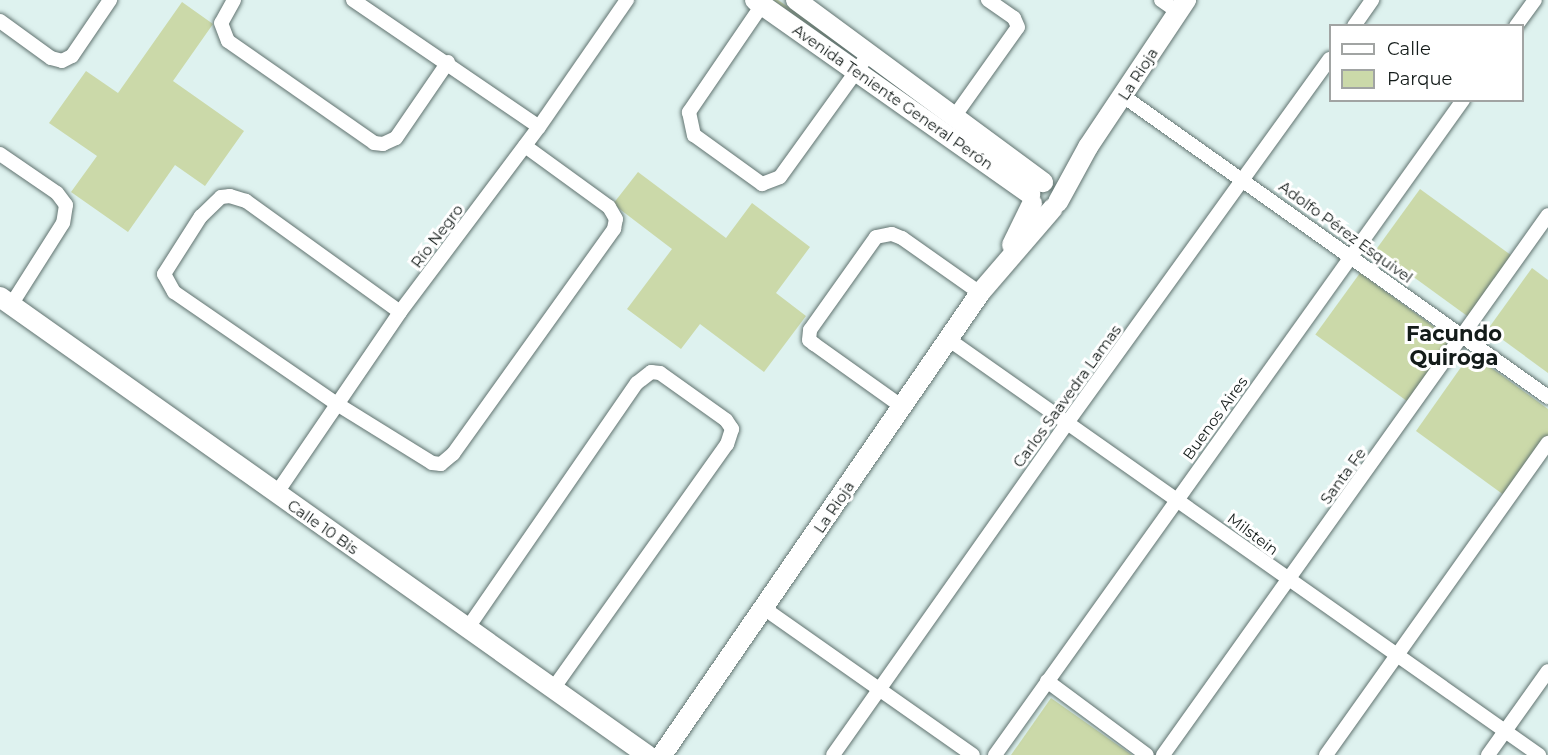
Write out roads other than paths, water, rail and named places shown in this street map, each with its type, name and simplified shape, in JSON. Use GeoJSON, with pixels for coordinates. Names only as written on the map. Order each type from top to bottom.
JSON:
{"type":"FeatureCollection","features":[{"type":"Feature","properties":{"kind":"main road","name":"Avenida Teniente General Perón"},"geometry":{"type":"LineString","coordinates":[[796,0],[870,52],[954,117],[1038,190]]}},
{"type":"Feature","properties":{"kind":"main road","name":"Avenida Teniente General Perón"},"geometry":{"type":"LineString","coordinates":[[758,3],[856,73],[1038,190]]}},
{"type":"Feature","properties":{"kind":"main road","name":"La Rioja"},"geometry":{"type":"LineString","coordinates":[[662,755],[765,609],[901,406],[1005,258],[1056,205],[1088,147],[1182,6]]}},
{"type":"Feature","properties":{"kind":"main road","name":"La Rioja"},"geometry":{"type":"LineString","coordinates":[[1005,258],[1038,190],[1088,147]]}},
{"type":"Feature","properties":{"kind":"main road"},"geometry":{"type":"LineString","coordinates":[[1058,189],[1056,205],[1044,211],[1038,190],[1058,189]]}},
{"type":"Feature","properties":{"kind":"main road","name":"Calle 10 Bis"},"geometry":{"type":"LineString","coordinates":[[5,301],[647,755]]}},
{"type":"Feature","properties":{"kind":"street"},"geometry":{"type":"LineString","coordinates":[[0,21],[51,58],[62,61],[72,56],[110,0]]}},
{"type":"Feature","properties":{"kind":"street"},"geometry":{"type":"LineString","coordinates":[[234,0],[221,23],[223,34],[363,139],[383,144],[396,138],[448,62]]}},
{"type":"Feature","properties":{"kind":"street"},"geometry":{"type":"LineString","coordinates":[[353,0],[448,62],[539,127]]}},
{"type":"Feature","properties":{"kind":"street","name":"Río Negro"},"geometry":{"type":"LineString","coordinates":[[276,494],[400,312],[539,127],[627,0]]}},
{"type":"Feature","properties":{"kind":"street"},"geometry":{"type":"LineString","coordinates":[[954,117],[1018,27],[1014,18],[988,0]]}},
{"type":"Feature","properties":{"kind":"street"},"geometry":{"type":"LineString","coordinates":[[1161,0],[1182,6]]}},
{"type":"Feature","properties":{"kind":"street"},"geometry":{"type":"LineString","coordinates":[[1355,24],[1372,0]]}},
{"type":"Feature","properties":{"kind":"street"},"geometry":{"type":"LineString","coordinates":[[1517,24],[1534,0]]}},
{"type":"Feature","properties":{"kind":"street"},"geometry":{"type":"LineString","coordinates":[[758,3],[689,111],[693,135],[766,185],[780,177],[870,52]]}},
{"type":"Feature","properties":{"kind":"street","name":"Carlos Saavedra Lamas"},"geometry":{"type":"LineString","coordinates":[[833,755],[1067,423],[1246,180],[1329,60]]}},
{"type":"Feature","properties":{"kind":"street","name":"Adolfo Pérez Esquivel"},"geometry":{"type":"LineString","coordinates":[[1123,96],[1246,180],[1548,397]]}},
{"type":"Feature","properties":{"kind":"street","name":"Buenos Aires"},"geometry":{"type":"LineString","coordinates":[[995,755],[1462,102]]}},
{"type":"Feature","properties":{"kind":"street"},"geometry":{"type":"LineString","coordinates":[[400,312],[246,201],[230,196],[220,197],[201,216],[164,274],[174,292],[337,404],[432,463],[441,464],[453,454],[614,229],[616,219],[609,207],[525,146]]}},
{"type":"Feature","properties":{"kind":"street"},"geometry":{"type":"LineString","coordinates":[[0,154],[57,193],[66,205],[63,223],[5,301]]}},
{"type":"Feature","properties":{"kind":"street","name":"Santa Fe"},"geometry":{"type":"LineString","coordinates":[[1163,755],[1548,215]]}},
{"type":"Feature","properties":{"kind":"street"},"geometry":{"type":"LineString","coordinates":[[901,406],[814,344],[807,335],[876,237],[892,234],[980,293]]}},
{"type":"Feature","properties":{"kind":"street","name":"Milstein"},"geometry":{"type":"LineString","coordinates":[[948,339],[1177,498],[1288,581],[1539,755]]}},
{"type":"Feature","properties":{"kind":"street"},"geometry":{"type":"LineString","coordinates":[[467,628],[637,383],[651,372],[660,373],[679,386],[726,420],[732,429],[727,444],[553,689]]}},
{"type":"Feature","properties":{"kind":"street"},"geometry":{"type":"LineString","coordinates":[[1326,755],[1548,443]]}},
{"type":"Feature","properties":{"kind":"street"},"geometry":{"type":"LineString","coordinates":[[765,609],[973,755]]}},
{"type":"Feature","properties":{"kind":"street"},"geometry":{"type":"LineString","coordinates":[[1488,755],[1548,671]]}},
{"type":"Feature","properties":{"kind":"street"},"geometry":{"type":"LineString","coordinates":[[1047,681],[1147,755]]}},
{"type":"Feature","properties":{"kind":"district","name":"Facundo Quiroga"},"geometry":{"type":"Point","coordinates":[1454,346]}}]}
